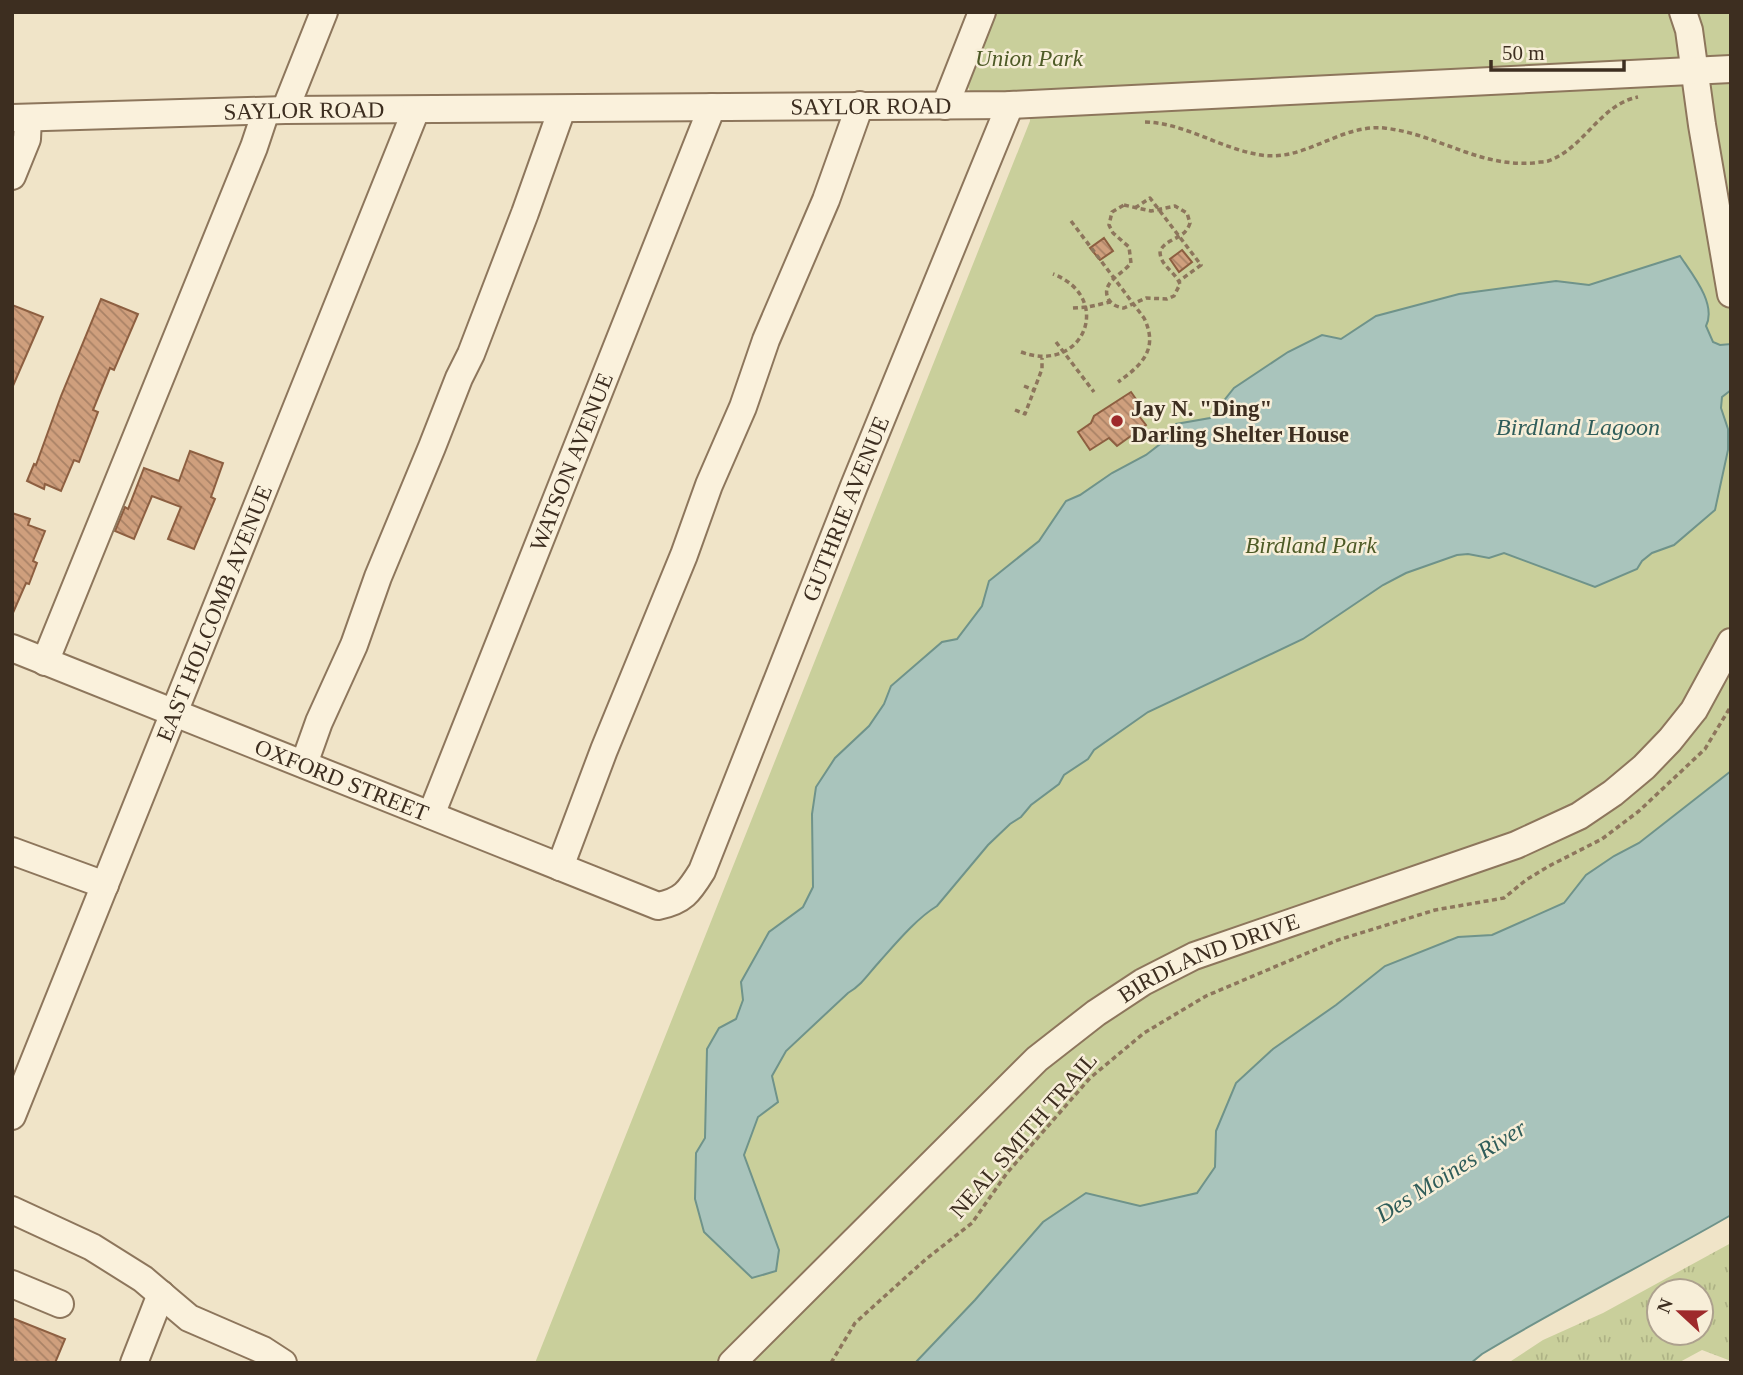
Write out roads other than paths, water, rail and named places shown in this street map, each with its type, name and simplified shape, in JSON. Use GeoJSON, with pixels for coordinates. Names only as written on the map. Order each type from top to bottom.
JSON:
{"type":"FeatureCollection","features":[{"type":"Feature","properties":{"kind":"street"},"geometry":{"type":"LineString","coordinates":[[46,662],[254,147],[324,12]]}},
{"type":"Feature","properties":{"kind":"street"},"geometry":{"type":"LineString","coordinates":[[945,106],[982,12]]}},
{"type":"Feature","properties":{"kind":"street"},"geometry":{"type":"LineString","coordinates":[[1683,12],[1689,30],[1731,294]]}},
{"type":"Feature","properties":{"kind":"street","name":"SAYLOR ROAD"},"geometry":{"type":"LineString","coordinates":[[20,118],[275,111],[1010,105],[1731,69]]}},
{"type":"Feature","properties":{"kind":"street"},"geometry":{"type":"LineString","coordinates":[[560,867],[604,750],[684,555],[709,485],[743,407],[761,350],[826,200],[860,105]]}},
{"type":"Feature","properties":{"kind":"street","name":"GUTHRIE AVENUE"},"geometry":{"type":"LineString","coordinates":[[673,903],[690,891],[702,871],[854,486],[1010,105]]}},
{"type":"Feature","properties":{"kind":"street","name":"WATSON AVENUE"},"geometry":{"type":"LineString","coordinates":[[431,815],[712,107]]}},
{"type":"Feature","properties":{"kind":"street"},"geometry":{"type":"LineString","coordinates":[[304,764],[319,722],[354,645],[378,577],[459,377],[471,354],[562,109]]}},
{"type":"Feature","properties":{"kind":"street","name":"EAST HOLCOMB AVENUE"},"geometry":{"type":"LineString","coordinates":[[12,1116],[22,1061],[105,885],[416,110]]}},
{"type":"Feature","properties":{"kind":"street"},"geometry":{"type":"LineString","coordinates":[[12,176],[27,139],[20,118]]}},
{"type":"Feature","properties":{"kind":"street","name":"BIRDLAND DRIVE"},"geometry":{"type":"LineString","coordinates":[[732,1363],[1037,1059],[1096,1013],[1143,982],[1194,956],[1516,845],[1579,816],[1613,793],[1670,740],[1694,710],[1731,642]]}},
{"type":"Feature","properties":{"kind":"street","name":"OXFORD STREET"},"geometry":{"type":"LineString","coordinates":[[12,648],[658,906],[673,903]]}},
{"type":"Feature","properties":{"kind":"street"},"geometry":{"type":"LineString","coordinates":[[12,851],[105,885]]}},
{"type":"Feature","properties":{"kind":"street"},"geometry":{"type":"LineString","coordinates":[[12,1210],[92,1247],[143,1279],[189,1318],[264,1350],[283,1363]]}},
{"type":"Feature","properties":{"kind":"street"},"geometry":{"type":"LineString","coordinates":[[12,1284],[60,1304]]}},
{"type":"Feature","properties":{"kind":"street"},"geometry":{"type":"LineString","coordinates":[[134,1363],[161,1294]]}},
{"type":"Feature","properties":{"kind":"water","name":"Birdland Lagoon"},"geometry":{"type":"Polygon","coordinates":[[[1680,256],[1706,299],[1709,317],[1706,326],[1713,342],[1720,345],[1731,344],[1731,390],[1722,397],[1721,408],[1728,429],[1728,450],[1715,510],[1674,545],[1652,553],[1637,569],[1595,587],[1504,553],[1489,558],[1457,555],[1406,573],[1383,585],[1303,639],[1148,712],[1094,750],[1088,759],[1064,775],[1059,784],[1031,805],[988,845],[937,906],[907,931],[861,983],[786,1051],[772,1076],[778,1102],[758,1117],[744,1155],[779,1250],[776,1271],[752,1278],[704,1232],[695,1199],[696,1153],[705,1138],[707,1049],[719,1028],[736,1019],[743,1000],[741,982],[769,932],[803,907],[813,887],[812,814],[816,787],[835,758],[869,726],[884,704],[891,686],[942,642],[957,639],[982,606],[989,581],[1039,541],[1066,501],[1146,455],[1164,441],[1176,424],[1210,418],[1234,388],[1288,352],[1322,335],[1341,339],[1376,316],[1459,294],[1556,281],[1589,285],[1680,256]]]}},
{"type":"Feature","properties":{"kind":"water","name":"Des Moines River"},"geometry":{"type":"Polygon","coordinates":[[[1731,771],[1731,1215],[1543,1318],[1471,1363],[915,1363],[1043,1222],[1086,1193],[1140,1206],[1197,1193],[1215,1167],[1216,1131],[1236,1083],[1273,1049],[1336,1005],[1385,966],[1458,937],[1492,935],[1564,903],[1586,875],[1639,843],[1731,771]]]}},
{"type":"Feature","properties":{"kind":"place","name":"Jay N. \"Ding\" Darling Shelter House"},"geometry":{"type":"Point","coordinates":[1117,421]}},
{"type":"Feature","properties":{"kind":"park label","name":"Union Park"},"geometry":{"type":"Point","coordinates":[1029,58]}},
{"type":"Feature","properties":{"kind":"park label","name":"Birdland Park"},"geometry":{"type":"Point","coordinates":[1311,545]}}]}
